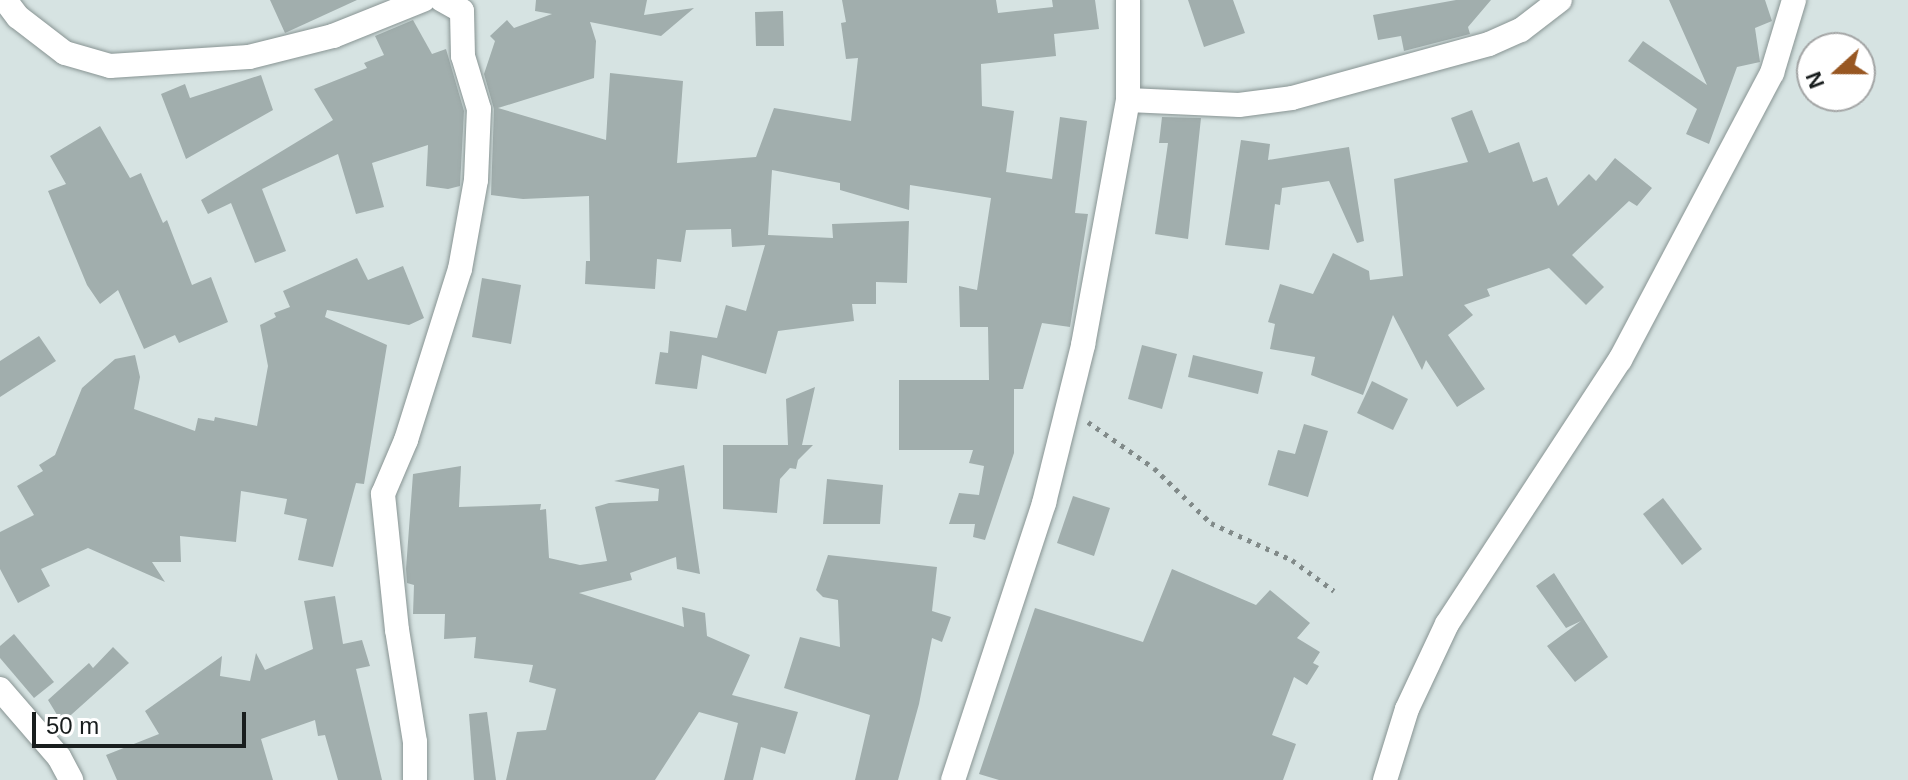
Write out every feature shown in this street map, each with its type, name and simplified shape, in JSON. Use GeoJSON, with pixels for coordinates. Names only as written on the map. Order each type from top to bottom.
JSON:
{"type":"FeatureCollection","features":[{"type":"Feature","properties":{"kind":"street"},"geometry":{"type":"LineString","coordinates":[[5,0],[18,17],[65,53],[110,66],[249,57],[333,36],[423,0]]}},
{"type":"Feature","properties":{"kind":"street"},"geometry":{"type":"LineString","coordinates":[[953,780],[1039,518],[1083,345],[1128,100],[1131,19],[1128,0]]}},
{"type":"Feature","properties":{"kind":"street"},"geometry":{"type":"LineString","coordinates":[[1128,100],[1239,105],[1292,98],[1489,44],[1521,30],[1560,0]]}},
{"type":"Feature","properties":{"kind":"street"},"geometry":{"type":"LineString","coordinates":[[1385,780],[1407,709],[1447,624],[1620,360],[1772,73],[1794,0]]}},
{"type":"Feature","properties":{"kind":"street"},"geometry":{"type":"LineString","coordinates":[[415,780],[415,742],[397,630],[383,494],[406,440],[460,269],[476,180],[479,109],[463,56],[462,4]]}},
{"type":"Feature","properties":{"kind":"street"},"geometry":{"type":"LineString","coordinates":[[0,689],[59,757],[71,780]]}},
{"type":"Feature","properties":{"kind":"path"},"geometry":{"type":"LineString","coordinates":[[1067,408],[1154,468],[1211,523],[1292,560],[1334,591]]}},
{"type":"Feature","properties":{"kind":"building"},"geometry":{"type":"Polygon","coordinates":[[[270,0],[357,0],[285,33],[270,0]]]}},
{"type":"Feature","properties":{"kind":"building"},"geometry":{"type":"Polygon","coordinates":[[[536,0],[647,0],[644,15],[694,8],[661,36],[590,22],[596,41],[594,78],[498,108],[606,140],[610,73],[683,81],[677,163],[756,157],[774,108],[851,121],[858,58],[846,59],[841,23],[846,22],[842,0],[996,0],[998,13],[1053,7],[1052,0],[1095,0],[1099,29],[1054,34],[1056,56],[981,64],[982,106],[1014,111],[1006,172],[1052,179],[1060,117],[1087,121],[1075,213],[1088,214],[1070,327],[1042,323],[1023,389],[1014,389],[1014,453],[985,540],[973,537],[975,524],[949,524],[959,493],[979,495],[984,466],[969,463],[973,450],[899,450],[899,380],[989,380],[988,327],[960,327],[959,286],[977,290],[991,198],[910,185],[909,210],[840,190],[840,183],[772,170],[768,235],[833,238],[832,224],[909,221],[907,283],[876,282],[876,304],[852,304],[854,321],[778,331],[766,374],[702,355],[697,389],[655,384],[660,352],[668,353],[670,331],[717,338],[726,305],[746,311],[765,245],[732,247],[731,229],[686,230],[681,262],[657,259],[655,289],[585,284],[586,261],[590,261],[589,196],[523,199],[491,195],[494,109],[484,74],[495,41],[490,36],[507,20],[514,28],[552,14],[535,11],[536,0]]]}},
{"type":"Feature","properties":{"kind":"building"},"geometry":{"type":"Polygon","coordinates":[[[1188,0],[1233,0],[1245,33],[1204,47],[1188,0]]]}},
{"type":"Feature","properties":{"kind":"building"},"geometry":{"type":"Polygon","coordinates":[[[1456,0],[1491,0],[1468,27],[1470,34],[1404,51],[1401,36],[1378,40],[1373,15],[1456,0]]]}},
{"type":"Feature","properties":{"kind":"building"},"geometry":{"type":"Polygon","coordinates":[[[1669,0],[1765,0],[1772,21],[1755,28],[1760,62],[1737,67],[1709,144],[1686,134],[1697,109],[1628,61],[1643,41],[1707,85],[1669,0]]]}},
{"type":"Feature","properties":{"kind":"building"},"geometry":{"type":"Polygon","coordinates":[[[783,11],[784,46],[756,46],[755,12],[783,11]]]}},
{"type":"Feature","properties":{"kind":"building"},"geometry":{"type":"Polygon","coordinates":[[[413,20],[432,54],[446,49],[464,111],[460,186],[448,189],[426,186],[428,145],[372,163],[384,207],[356,214],[338,154],[262,189],[286,251],[255,263],[231,203],[208,214],[201,200],[333,120],[314,89],[367,68],[364,63],[384,55],[375,36],[413,20]]]}},
{"type":"Feature","properties":{"kind":"building"},"geometry":{"type":"Polygon","coordinates":[[[261,75],[273,110],[186,159],[161,94],[185,84],[190,98],[261,75]]]}},
{"type":"Feature","properties":{"kind":"building"},"geometry":{"type":"Polygon","coordinates":[[[1472,110],[1489,153],[1519,142],[1533,182],[1547,177],[1558,206],[1589,174],[1596,181],[1615,158],[1652,188],[1637,206],[1629,201],[1572,255],[1604,287],[1586,305],[1549,268],[1487,289],[1490,296],[1464,305],[1473,315],[1448,335],[1485,389],[1457,407],[1426,360],[1422,370],[1393,315],[1363,395],[1311,375],[1315,357],[1270,349],[1275,324],[1268,322],[1280,284],[1313,294],[1333,253],[1369,271],[1370,280],[1403,276],[1394,179],[1468,162],[1451,118],[1472,110]]]}},
{"type":"Feature","properties":{"kind":"building"},"geometry":{"type":"Polygon","coordinates":[[[1162,117],[1201,118],[1188,239],[1155,234],[1168,143],[1159,143],[1162,117]]]}},
{"type":"Feature","properties":{"kind":"building"},"geometry":{"type":"Polygon","coordinates":[[[100,126],[130,178],[141,173],[163,223],[167,220],[192,285],[211,277],[228,322],[179,343],[175,335],[144,349],[118,290],[100,304],[87,285],[48,191],[66,184],[50,156],[100,126]]]}},
{"type":"Feature","properties":{"kind":"building"},"geometry":{"type":"Polygon","coordinates":[[[1241,140],[1270,144],[1268,160],[1349,147],[1364,241],[1357,243],[1329,181],[1282,188],[1280,205],[1275,204],[1269,250],[1225,245],[1241,140]]]}},
{"type":"Feature","properties":{"kind":"building"},"geometry":{"type":"Polygon","coordinates":[[[357,258],[368,280],[403,266],[424,318],[409,325],[327,310],[325,317],[387,345],[364,484],[356,483],[333,567],[298,560],[307,519],[284,514],[287,499],[241,491],[236,542],[180,536],[181,562],[152,562],[165,582],[88,548],[41,569],[50,586],[18,603],[0,569],[0,532],[34,515],[17,486],[43,471],[39,465],[55,455],[82,388],[115,359],[135,355],[140,377],[134,409],[195,431],[198,418],[214,421],[215,417],[257,426],[268,366],[260,325],[276,317],[274,313],[290,307],[283,291],[357,258]]]}},
{"type":"Feature","properties":{"kind":"building"},"geometry":{"type":"Polygon","coordinates":[[[482,278],[521,285],[511,344],[472,337],[482,278]]]}},
{"type":"Feature","properties":{"kind":"building"},"geometry":{"type":"Polygon","coordinates":[[[39,336],[56,361],[0,397],[0,361],[39,336]]]}},
{"type":"Feature","properties":{"kind":"building"},"geometry":{"type":"Polygon","coordinates":[[[1142,345],[1177,354],[1162,409],[1128,399],[1142,345]]]}},
{"type":"Feature","properties":{"kind":"building"},"geometry":{"type":"Polygon","coordinates":[[[1193,355],[1263,372],[1258,394],[1188,377],[1193,355]]]}},
{"type":"Feature","properties":{"kind":"building"},"geometry":{"type":"Polygon","coordinates":[[[1372,381],[1408,399],[1393,430],[1357,413],[1372,381]]]}},
{"type":"Feature","properties":{"kind":"building"},"geometry":{"type":"Polygon","coordinates":[[[815,387],[802,445],[813,445],[798,460],[796,469],[790,468],[780,479],[777,513],[723,509],[723,445],[788,445],[786,399],[815,387]]]}},
{"type":"Feature","properties":{"kind":"building"},"geometry":{"type":"Polygon","coordinates":[[[1304,424],[1328,431],[1308,497],[1268,485],[1278,450],[1295,454],[1304,424]]]}},
{"type":"Feature","properties":{"kind":"building"},"geometry":{"type":"Polygon","coordinates":[[[684,465],[700,574],[677,569],[676,557],[630,573],[632,580],[579,593],[684,627],[682,607],[705,613],[707,636],[750,655],[732,695],[798,712],[785,754],[761,747],[753,780],[724,780],[738,723],[699,712],[655,780],[506,780],[517,732],[546,730],[556,689],[529,682],[533,665],[474,658],[476,637],[444,639],[445,614],[413,614],[414,585],[407,583],[406,569],[413,474],[461,466],[459,507],[541,504],[540,510],[546,509],[549,558],[580,565],[607,561],[595,507],[609,503],[658,501],[659,489],[614,481],[684,465]]]}},
{"type":"Feature","properties":{"kind":"building"},"geometry":{"type":"Polygon","coordinates":[[[827,479],[883,485],[880,524],[823,524],[827,479]]]}},
{"type":"Feature","properties":{"kind":"building"},"geometry":{"type":"Polygon","coordinates":[[[1073,496],[1110,508],[1094,556],[1057,543],[1073,496]]]}},
{"type":"Feature","properties":{"kind":"building"},"geometry":{"type":"Polygon","coordinates":[[[1663,498],[1702,549],[1682,565],[1643,514],[1663,498]]]}},
{"type":"Feature","properties":{"kind":"building"},"geometry":{"type":"Polygon","coordinates":[[[828,555],[937,567],[932,611],[951,617],[942,642],[932,638],[919,704],[898,780],[855,780],[870,715],[784,688],[800,637],[840,647],[838,600],[823,597],[816,590],[828,555]]]}},
{"type":"Feature","properties":{"kind":"building"},"geometry":{"type":"Polygon","coordinates":[[[1172,569],[1256,605],[1270,590],[1310,623],[1297,638],[1320,652],[1313,663],[1319,666],[1307,685],[1294,677],[1272,735],[1296,744],[1283,780],[999,780],[979,774],[1035,608],[1143,642],[1172,569]]]}},
{"type":"Feature","properties":{"kind":"building"},"geometry":{"type":"Polygon","coordinates":[[[1554,573],[1608,657],[1575,682],[1547,646],[1581,621],[1566,628],[1536,586],[1554,573]]]}},
{"type":"Feature","properties":{"kind":"building"},"geometry":{"type":"Polygon","coordinates":[[[335,596],[343,644],[362,640],[370,666],[356,669],[382,780],[338,780],[325,735],[318,736],[315,720],[261,739],[273,780],[117,780],[106,755],[159,734],[145,711],[222,656],[220,676],[250,681],[256,653],[265,670],[313,649],[304,601],[335,596]]]}},
{"type":"Feature","properties":{"kind":"building"},"geometry":{"type":"Polygon","coordinates":[[[14,634],[54,682],[34,698],[0,658],[0,646],[14,634]]]}},
{"type":"Feature","properties":{"kind":"building"},"geometry":{"type":"Polygon","coordinates":[[[113,647],[129,663],[62,723],[48,700],[89,663],[93,668],[113,647]]]}},
{"type":"Feature","properties":{"kind":"building"},"geometry":{"type":"Polygon","coordinates":[[[487,712],[496,780],[474,780],[469,714],[487,712]]]}}]}
